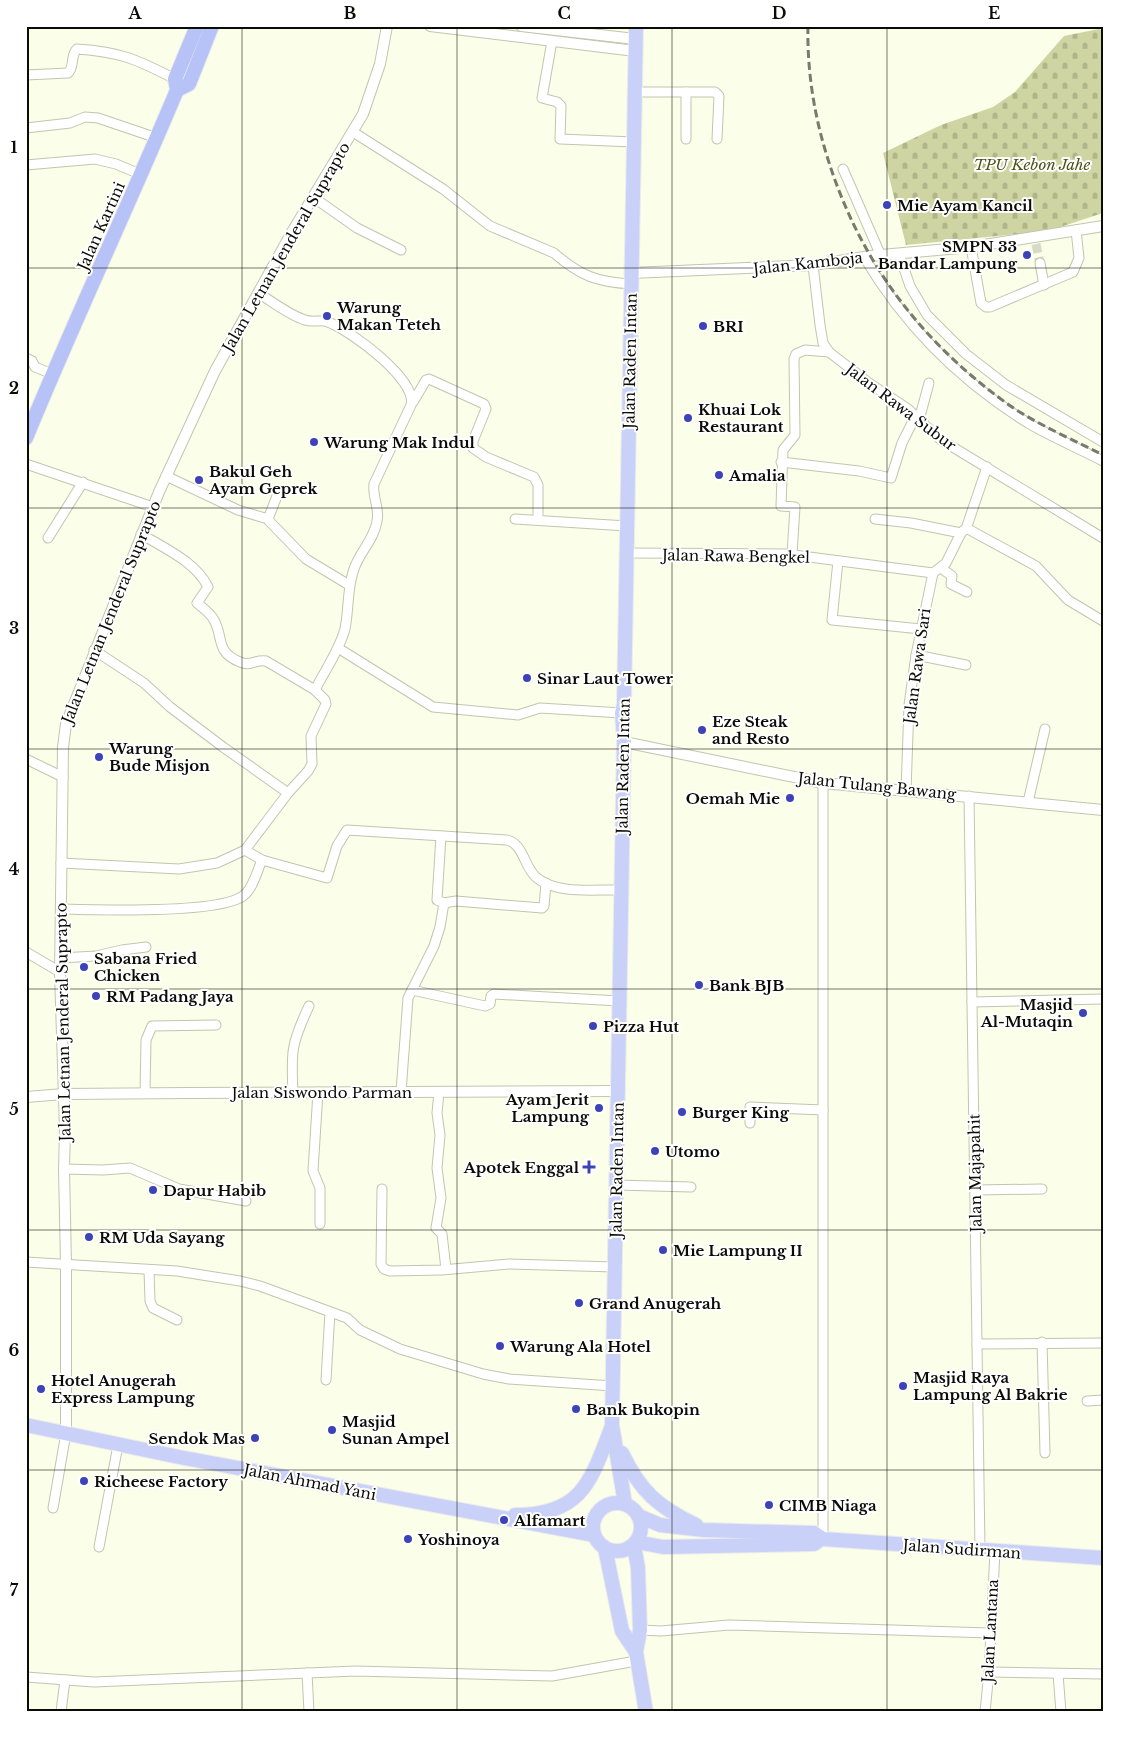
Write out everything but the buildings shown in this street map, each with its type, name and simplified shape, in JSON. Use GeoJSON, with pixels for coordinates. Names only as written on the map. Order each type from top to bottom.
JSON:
{"type":"FeatureCollection","features":[{"type":"Feature","properties":{"kind":"highway","name":"Jalan Kartini"},"geometry":{"type":"LineString","coordinates":[[26,438],[52,374],[142,175],[198,26]]}},
{"type":"Feature","properties":{"kind":"highway"},"geometry":{"type":"LineString","coordinates":[[176,85],[189,84],[212,26]]}},
{"type":"Feature","properties":{"kind":"main road","name":"Jalan Raden Intan"},"geometry":{"type":"LineString","coordinates":[[625,1504],[613,1431],[613,1386],[624,742],[622,713],[624,704],[627,553],[635,39]]}},
{"type":"Feature","properties":{"kind":"main road","name":"Jalan Ahmad Yani"},"geometry":{"type":"LineString","coordinates":[[27,1427],[66,1432],[118,1445],[594,1535]]}},
{"type":"Feature","properties":{"kind":"main road"},"geometry":{"type":"LineString","coordinates":[[488,1515],[528,1515],[551,1511],[571,1501],[585,1489],[613,1431]]}},
{"type":"Feature","properties":{"kind":"main road"},"geometry":{"type":"LineString","coordinates":[[613,1431],[631,1472],[649,1496],[676,1516],[704,1530]]}},
{"type":"Feature","properties":{"kind":"main road"},"geometry":{"type":"LineString","coordinates":[[605,1548],[615,1551],[625,1550],[635,1544],[641,1534],[640,1516],[625,1504],[610,1504],[603,1507],[594,1520],[594,1535],[605,1548],[622,1631],[636,1656]]}},
{"type":"Feature","properties":{"kind":"main road","name":"Jalan Sudirman"},"geometry":{"type":"LineString","coordinates":[[640,1516],[660,1525],[704,1530],[814,1534],[822,1539],[1103,1558]]}},
{"type":"Feature","properties":{"kind":"main road","name":"Jalan Sudirman"},"geometry":{"type":"LineString","coordinates":[[635,1544],[663,1547],[814,1544],[822,1539]]}},
{"type":"Feature","properties":{"kind":"main road"},"geometry":{"type":"LineString","coordinates":[[635,1544],[638,1568],[640,1630],[636,1656],[646,1712]]}},
{"type":"Feature","properties":{"kind":"street","name":"Jalan Letnan Jenderal Suprapto"},"geometry":{"type":"LineString","coordinates":[[66,1432],[64,1094],[60,958],[63,777],[66,724],[141,534],[215,371],[313,197],[353,132],[371,95],[387,26]]}},
{"type":"Feature","properties":{"kind":"street"},"geometry":{"type":"LineString","coordinates":[[430,26],[552,41],[635,39]]}},
{"type":"Feature","properties":{"kind":"street"},"geometry":{"type":"LineString","coordinates":[[521,26],[635,39]]}},
{"type":"Feature","properties":{"kind":"street"},"geometry":{"type":"LineString","coordinates":[[552,41],[542,98],[557,102],[561,106],[560,139],[634,142]]}},
{"type":"Feature","properties":{"kind":"street"},"geometry":{"type":"LineString","coordinates":[[26,74],[68,73],[71,70],[74,52],[77,49],[106,51],[130,57],[176,85]]}},
{"type":"Feature","properties":{"kind":"street"},"geometry":{"type":"LineString","coordinates":[[634,92],[715,92],[718,96],[717,140]]}},
{"type":"Feature","properties":{"kind":"street"},"geometry":{"type":"LineString","coordinates":[[686,92],[686,139]]}},
{"type":"Feature","properties":{"kind":"street"},"geometry":{"type":"LineString","coordinates":[[26,128],[70,123],[85,117],[98,118],[157,138]]}},
{"type":"Feature","properties":{"kind":"street"},"geometry":{"type":"LineString","coordinates":[[353,132],[443,189],[476,217],[500,232],[554,253],[559,260],[580,274],[603,282],[631,279]]}},
{"type":"Feature","properties":{"kind":"street"},"geometry":{"type":"LineString","coordinates":[[26,165],[95,159],[116,164],[142,175]]}},
{"type":"Feature","properties":{"kind":"street"},"geometry":{"type":"LineString","coordinates":[[843,169],[882,256]]}},
{"type":"Feature","properties":{"kind":"street"},"geometry":{"type":"LineString","coordinates":[[313,197],[357,228],[401,250]]}},
{"type":"Feature","properties":{"kind":"street","name":"Jalan Kamboja"},"geometry":{"type":"LineString","coordinates":[[631,279],[813,265],[899,254],[1035,241],[1076,230],[1103,226]]}},
{"type":"Feature","properties":{"kind":"street"},"geometry":{"type":"LineString","coordinates":[[971,248],[983,306],[990,307],[1073,272],[1079,258],[1076,230]]}},
{"type":"Feature","properties":{"kind":"street"},"geometry":{"type":"LineString","coordinates":[[899,254],[910,286],[927,315],[966,354],[1006,385],[1103,442]]}},
{"type":"Feature","properties":{"kind":"street"},"geometry":{"type":"LineString","coordinates":[[864,258],[914,330],[955,371],[1028,422],[1103,460]]}},
{"type":"Feature","properties":{"kind":"street"},"geometry":{"type":"LineString","coordinates":[[1040,263],[1044,285]]}},
{"type":"Feature","properties":{"kind":"street"},"geometry":{"type":"LineString","coordinates":[[813,265],[820,325],[824,343],[829,352]]}},
{"type":"Feature","properties":{"kind":"street"},"geometry":{"type":"LineString","coordinates":[[258,294],[306,321],[329,322],[350,335],[398,374],[410,388],[412,402]]}},
{"type":"Feature","properties":{"kind":"street"},"geometry":{"type":"LineString","coordinates":[[792,555],[795,506],[781,506],[783,450],[795,435],[794,356],[805,350],[829,352]]}},
{"type":"Feature","properties":{"kind":"street","name":"Jalan Rawa Subur"},"geometry":{"type":"LineString","coordinates":[[829,352],[917,418],[941,440],[1103,538]]}},
{"type":"Feature","properties":{"kind":"street"},"geometry":{"type":"LineString","coordinates":[[26,358],[32,360],[35,367],[52,374]]}},
{"type":"Feature","properties":{"kind":"street"},"geometry":{"type":"LineString","coordinates":[[315,690],[338,648],[345,628],[349,585],[355,564],[372,540],[378,510],[374,498],[374,484],[412,402],[426,380],[429,379],[446,384],[484,404],[486,409],[473,441],[473,448],[486,457],[534,477],[538,485],[538,520]]}},
{"type":"Feature","properties":{"kind":"street"},"geometry":{"type":"LineString","coordinates":[[782,462],[859,471],[891,478],[902,443],[917,418],[929,383]]}},
{"type":"Feature","properties":{"kind":"street"},"geometry":{"type":"LineString","coordinates":[[26,464],[153,507]]}},
{"type":"Feature","properties":{"kind":"street"},"geometry":{"type":"LineString","coordinates":[[937,570],[946,563],[964,531],[987,467]]}},
{"type":"Feature","properties":{"kind":"street"},"geometry":{"type":"LineString","coordinates":[[166,476],[238,510],[268,519],[306,559],[349,585]]}},
{"type":"Feature","properties":{"kind":"street"},"geometry":{"type":"LineString","coordinates":[[48,538],[83,482]]}},
{"type":"Feature","properties":{"kind":"street"},"geometry":{"type":"LineString","coordinates":[[268,519],[277,496]]}},
{"type":"Feature","properties":{"kind":"street"},"geometry":{"type":"LineString","coordinates":[[515,519],[627,526]]}},
{"type":"Feature","properties":{"kind":"street"},"geometry":{"type":"LineString","coordinates":[[874,519],[964,531],[1036,566],[1068,600],[1103,621]]}},
{"type":"Feature","properties":{"kind":"street"},"geometry":{"type":"LineString","coordinates":[[61,863],[180,869],[217,863],[245,850],[312,764],[311,736],[326,704],[325,700],[315,690],[266,661],[257,661],[249,665],[228,655],[220,644],[214,619],[197,603],[208,587],[203,579],[188,564],[141,534]]}},
{"type":"Feature","properties":{"kind":"street","name":"Jalan Rawa Bengkel"},"geometry":{"type":"LineString","coordinates":[[627,553],[792,555],[937,570]]}},
{"type":"Feature","properties":{"kind":"street"},"geometry":{"type":"LineString","coordinates":[[838,561],[832,620],[921,629]]}},
{"type":"Feature","properties":{"kind":"street"},"geometry":{"type":"LineString","coordinates":[[937,570],[952,576],[951,584],[967,592]]}},
{"type":"Feature","properties":{"kind":"street","name":"Jalan Rawa Sari"},"geometry":{"type":"LineString","coordinates":[[906,791],[909,705],[916,655],[937,570]]}},
{"type":"Feature","properties":{"kind":"street"},"geometry":{"type":"LineString","coordinates":[[338,648],[433,707],[518,715],[540,708],[622,713]]}},
{"type":"Feature","properties":{"kind":"street"},"geometry":{"type":"LineString","coordinates":[[94,650],[144,683],[170,707],[288,793]]}},
{"type":"Feature","properties":{"kind":"street"},"geometry":{"type":"LineString","coordinates":[[916,655],[966,665]]}},
{"type":"Feature","properties":{"kind":"street"},"geometry":{"type":"LineString","coordinates":[[1028,802],[1045,729]]}},
{"type":"Feature","properties":{"kind":"street","name":"Jalan Tulang Bawang"},"geometry":{"type":"LineString","coordinates":[[624,742],[823,783],[1103,810]]}},
{"type":"Feature","properties":{"kind":"street"},"geometry":{"type":"LineString","coordinates":[[26,759],[63,777]]}},
{"type":"Feature","properties":{"kind":"street"},"geometry":{"type":"LineString","coordinates":[[822,1539],[823,783]]}},
{"type":"Feature","properties":{"kind":"street","name":"Jalan Majapahit"},"geometry":{"type":"LineString","coordinates":[[969,796],[980,1550]]}},
{"type":"Feature","properties":{"kind":"street"},"geometry":{"type":"LineString","coordinates":[[245,850],[262,860],[327,878],[337,846],[347,830],[512,842],[517,845],[531,872],[546,883],[562,888],[621,890]]}},
{"type":"Feature","properties":{"kind":"street"},"geometry":{"type":"LineString","coordinates":[[441,836],[437,900],[444,903],[456,901],[542,908],[544,906],[546,883]]}},
{"type":"Feature","properties":{"kind":"street"},"geometry":{"type":"LineString","coordinates":[[61,909],[157,909],[234,901],[248,892],[262,860]]}},
{"type":"Feature","properties":{"kind":"street"},"geometry":{"type":"LineString","coordinates":[[401,1092],[408,998],[434,946],[444,903]]}},
{"type":"Feature","properties":{"kind":"street"},"geometry":{"type":"LineString","coordinates":[[60,958],[102,956],[122,950],[146,947]]}},
{"type":"Feature","properties":{"kind":"street"},"geometry":{"type":"LineString","coordinates":[[26,952],[60,972]]}},
{"type":"Feature","properties":{"kind":"street"},"geometry":{"type":"LineString","coordinates":[[412,990],[485,1006],[490,1004],[491,996],[494,994],[619,1001]]}},
{"type":"Feature","properties":{"kind":"street"},"geometry":{"type":"LineString","coordinates":[[972,1002],[1103,999]]}},
{"type":"Feature","properties":{"kind":"street"},"geometry":{"type":"LineString","coordinates":[[293,1093],[291,1051],[309,1006]]}},
{"type":"Feature","properties":{"kind":"street"},"geometry":{"type":"LineString","coordinates":[[145,1093],[146,1040],[152,1026],[216,1025]]}},
{"type":"Feature","properties":{"kind":"street","name":"Jalan Siswondo Parman"},"geometry":{"type":"LineString","coordinates":[[26,1097],[64,1094],[145,1093],[618,1091]]}},
{"type":"Feature","properties":{"kind":"street"},"geometry":{"type":"LineString","coordinates":[[318,1092],[313,1171],[320,1188],[320,1224]]}},
{"type":"Feature","properties":{"kind":"street"},"geometry":{"type":"LineString","coordinates":[[439,1092],[437,1113],[440,1135],[437,1168],[441,1198],[436,1228],[442,1234],[446,1270]]}},
{"type":"Feature","properties":{"kind":"street"},"geometry":{"type":"LineString","coordinates":[[750,1123],[750,1107],[823,1110]]}},
{"type":"Feature","properties":{"kind":"street"},"geometry":{"type":"LineString","coordinates":[[64,1169],[102,1170],[130,1168],[179,1189],[246,1201]]}},
{"type":"Feature","properties":{"kind":"street"},"geometry":{"type":"LineString","coordinates":[[616,1185],[691,1187]]}},
{"type":"Feature","properties":{"kind":"street"},"geometry":{"type":"LineString","coordinates":[[382,1189],[381,1264],[384,1269],[397,1271],[446,1270],[509,1264],[615,1267]]}},
{"type":"Feature","properties":{"kind":"street"},"geometry":{"type":"LineString","coordinates":[[975,1190],[1042,1189]]}},
{"type":"Feature","properties":{"kind":"street"},"geometry":{"type":"LineString","coordinates":[[26,1262],[186,1272],[240,1281],[347,1318],[360,1330],[373,1338],[400,1349],[483,1374],[510,1379],[613,1386]]}},
{"type":"Feature","properties":{"kind":"street"},"geometry":{"type":"LineString","coordinates":[[149,1270],[150,1301],[154,1308],[177,1320]]}},
{"type":"Feature","properties":{"kind":"street"},"geometry":{"type":"LineString","coordinates":[[326,1380],[330,1312]]}},
{"type":"Feature","properties":{"kind":"street"},"geometry":{"type":"LineString","coordinates":[[1042,1342],[1045,1453]]}},
{"type":"Feature","properties":{"kind":"street"},"geometry":{"type":"LineString","coordinates":[[977,1344],[1103,1343]]}},
{"type":"Feature","properties":{"kind":"street"},"geometry":{"type":"LineString","coordinates":[[1087,1401],[1103,1400]]}},
{"type":"Feature","properties":{"kind":"street"},"geometry":{"type":"LineString","coordinates":[[53,1508],[66,1432]]}},
{"type":"Feature","properties":{"kind":"street"},"geometry":{"type":"LineString","coordinates":[[99,1548],[118,1445]]}},
{"type":"Feature","properties":{"kind":"street","name":"Jalan Lantana"},"geometry":{"type":"LineString","coordinates":[[985,1712],[989,1672],[995,1551]]}},
{"type":"Feature","properties":{"kind":"street"},"geometry":{"type":"LineString","coordinates":[[640,1630],[661,1632],[729,1625],[990,1633]]}},
{"type":"Feature","properties":{"kind":"street"},"geometry":{"type":"LineString","coordinates":[[26,1677],[94,1682],[129,1682],[356,1671],[552,1676],[636,1656]]}},
{"type":"Feature","properties":{"kind":"street"},"geometry":{"type":"LineString","coordinates":[[989,1672],[1103,1674]]}},
{"type":"Feature","properties":{"kind":"street"},"geometry":{"type":"LineString","coordinates":[[307,1673],[309,1712]]}},
{"type":"Feature","properties":{"kind":"street"},"geometry":{"type":"LineString","coordinates":[[1058,1674],[1061,1712]]}},
{"type":"Feature","properties":{"kind":"street"},"geometry":{"type":"LineString","coordinates":[[61,1712],[65,1680]]}},
{"type":"Feature","properties":{"kind":"green space","name":"TPU Kebon Jahe"},"geometry":{"type":"Polygon","coordinates":[[[1099,29],[1103,31],[1103,213],[1048,231],[906,245],[883,153],[941,125],[993,107],[1015,92],[1064,36],[1099,29]]]}},
{"type":"Feature","properties":{"kind":"tunnel"},"geometry":{"type":"LineString","coordinates":[[1036,244],[1040,263]]}},
{"type":"Feature","properties":{"kind":"railway"},"geometry":{"type":"LineString","coordinates":[[808,26],[811,87],[824,146],[837,186],[853,223],[872,258],[894,292],[918,323],[946,352],[1009,405],[1043,425],[1103,455]]}},
{"type":"Feature","properties":{"kind":"place","name":"Mie Ayam Kancil"},"geometry":{"type":"Point","coordinates":[887,205]}},
{"type":"Feature","properties":{"kind":"place","name":"SMPN 33 Bandar Lampung"},"geometry":{"type":"Point","coordinates":[1027,255]}},
{"type":"Feature","properties":{"kind":"place","name":"Warung Makan Teteh"},"geometry":{"type":"Point","coordinates":[327,316]}},
{"type":"Feature","properties":{"kind":"place","name":"BRI"},"geometry":{"type":"Point","coordinates":[703,326]}},
{"type":"Feature","properties":{"kind":"place","name":"Khuai Lok Restaurant"},"geometry":{"type":"Point","coordinates":[688,418]}},
{"type":"Feature","properties":{"kind":"place","name":"Warung Mak Indul"},"geometry":{"type":"Point","coordinates":[314,442]}},
{"type":"Feature","properties":{"kind":"place","name":"Amalia"},"geometry":{"type":"Point","coordinates":[719,475]}},
{"type":"Feature","properties":{"kind":"place","name":"Bakul Geh Ayam Geprek"},"geometry":{"type":"Point","coordinates":[199,480]}},
{"type":"Feature","properties":{"kind":"place","name":"Sinar Laut Tower"},"geometry":{"type":"Point","coordinates":[527,678]}},
{"type":"Feature","properties":{"kind":"place","name":"Eze Steak and Resto"},"geometry":{"type":"Point","coordinates":[702,730]}},
{"type":"Feature","properties":{"kind":"place","name":"Warung Bude Misjon"},"geometry":{"type":"Point","coordinates":[99,757]}},
{"type":"Feature","properties":{"kind":"place","name":"Oemah Mie"},"geometry":{"type":"Point","coordinates":[790,798]}},
{"type":"Feature","properties":{"kind":"place","name":"Sabana Fried Chicken"},"geometry":{"type":"Point","coordinates":[84,967]}},
{"type":"Feature","properties":{"kind":"place","name":"Bank BJB"},"geometry":{"type":"Point","coordinates":[699,985]}},
{"type":"Feature","properties":{"kind":"place","name":"RM Padang Jaya"},"geometry":{"type":"Point","coordinates":[96,996]}},
{"type":"Feature","properties":{"kind":"place","name":"Masjid Al-Mutaqin"},"geometry":{"type":"Point","coordinates":[1083,1013]}},
{"type":"Feature","properties":{"kind":"place","name":"Pizza Hut"},"geometry":{"type":"Point","coordinates":[593,1026]}},
{"type":"Feature","properties":{"kind":"place","name":"Ayam Jerit Lampung"},"geometry":{"type":"Point","coordinates":[599,1108]}},
{"type":"Feature","properties":{"kind":"place","name":"Burger King"},"geometry":{"type":"Point","coordinates":[682,1112]}},
{"type":"Feature","properties":{"kind":"place","name":"Utomo"},"geometry":{"type":"Point","coordinates":[655,1151]}},
{"type":"Feature","properties":{"kind":"place","name":"Apotek Enggal"},"geometry":{"type":"Point","coordinates":[589,1167]}},
{"type":"Feature","properties":{"kind":"place","name":"Dapur Habib"},"geometry":{"type":"Point","coordinates":[153,1190]}},
{"type":"Feature","properties":{"kind":"place","name":"RM Uda Sayang"},"geometry":{"type":"Point","coordinates":[89,1237]}},
{"type":"Feature","properties":{"kind":"place","name":"Mie Lampung II"},"geometry":{"type":"Point","coordinates":[663,1250]}},
{"type":"Feature","properties":{"kind":"place","name":"Grand Anugerah"},"geometry":{"type":"Point","coordinates":[579,1303]}},
{"type":"Feature","properties":{"kind":"place","name":"Warung Ala Hotel"},"geometry":{"type":"Point","coordinates":[500,1346]}},
{"type":"Feature","properties":{"kind":"place","name":"Masjid Raya Lampung Al Bakrie"},"geometry":{"type":"Point","coordinates":[903,1386]}},
{"type":"Feature","properties":{"kind":"place","name":"Hotel Anugerah Express Lampung"},"geometry":{"type":"Point","coordinates":[41,1389]}},
{"type":"Feature","properties":{"kind":"place","name":"Bank Bukopin"},"geometry":{"type":"Point","coordinates":[576,1409]}},
{"type":"Feature","properties":{"kind":"place","name":"Masjid Sunan Ampel"},"geometry":{"type":"Point","coordinates":[332,1430]}},
{"type":"Feature","properties":{"kind":"place","name":"Sendok Mas"},"geometry":{"type":"Point","coordinates":[255,1438]}},
{"type":"Feature","properties":{"kind":"place","name":"Richeese Factory"},"geometry":{"type":"Point","coordinates":[84,1481]}},
{"type":"Feature","properties":{"kind":"place","name":"CIMB Niaga"},"geometry":{"type":"Point","coordinates":[769,1505]}},
{"type":"Feature","properties":{"kind":"place","name":"Alfamart"},"geometry":{"type":"Point","coordinates":[504,1520]}},
{"type":"Feature","properties":{"kind":"place","name":"Yoshinoya"},"geometry":{"type":"Point","coordinates":[408,1539]}}]}
